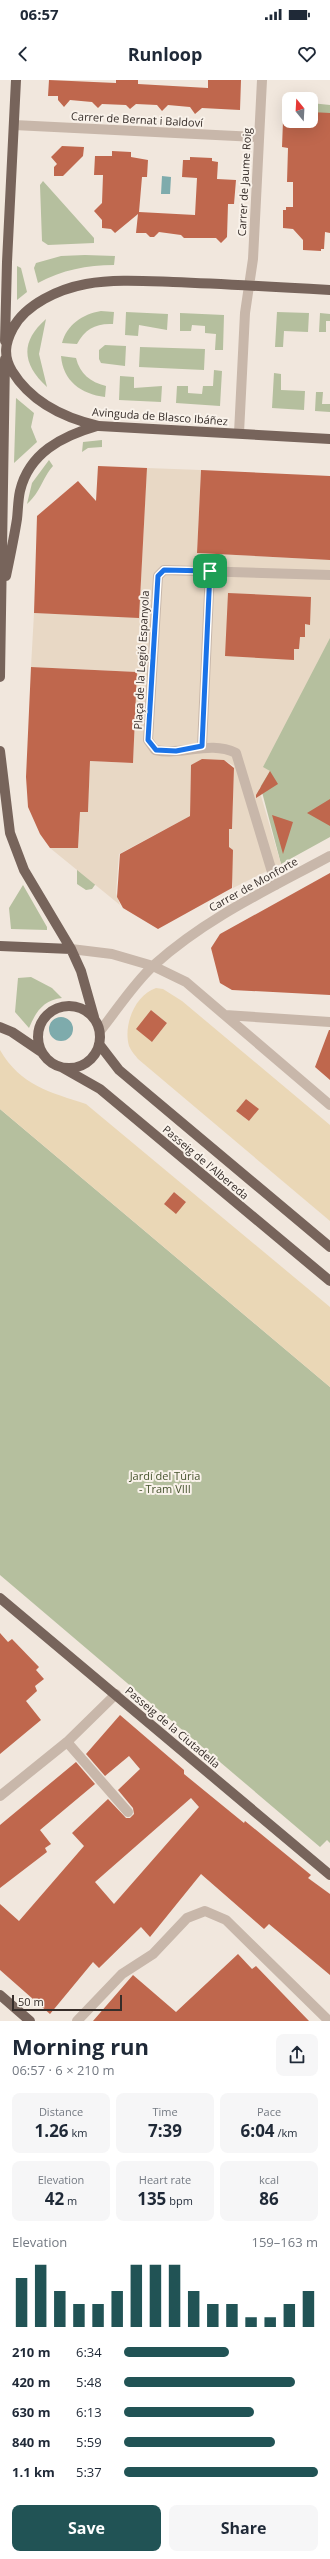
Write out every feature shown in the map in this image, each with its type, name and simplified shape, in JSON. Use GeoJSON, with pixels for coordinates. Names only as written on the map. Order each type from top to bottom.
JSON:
{"type":"FeatureCollection","features":[{"type":"Feature","properties":{"kind":"main road"},"geometry":{"type":"LineString","coordinates":[[0,677],[5,352],[16,80]]}},
{"type":"Feature","properties":{"kind":"main road"},"geometry":{"type":"LineString","coordinates":[[5,352],[8,337],[17,322],[26,312],[43,300],[85,284],[117,280],[250,285],[330,290]]}},
{"type":"Feature","properties":{"kind":"main road","name":"Avinguda de Blasco Ibáñez"},"geometry":{"type":"LineString","coordinates":[[5,352],[8,366],[15,376],[44,404],[72,420],[98,426],[330,439]]}},
{"type":"Feature","properties":{"kind":"main road"},"geometry":{"type":"LineString","coordinates":[[1,603],[20,492],[25,476],[39,455],[62,438],[98,426]]}},
{"type":"Feature","properties":{"kind":"main road"},"geometry":{"type":"LineString","coordinates":[[0,751],[10,832],[24,870],[71,949],[81,971],[94,1017],[100,1031],[99,1044],[94,1055],[86,1063],[75,1068],[63,1068],[54,1065],[40,1051],[12,1032],[0,1027]]}},
{"type":"Feature","properties":{"kind":"main road"},"geometry":{"type":"LineString","coordinates":[[0,946],[71,949]]}},
{"type":"Feature","properties":{"kind":"main road"},"geometry":{"type":"LineString","coordinates":[[40,1051],[37,1042],[38,1028],[45,1016],[52,1010],[69,1005],[79,1007],[94,1017]]}},
{"type":"Feature","properties":{"kind":"main road"},"geometry":{"type":"LineString","coordinates":[[0,1019],[12,1032]]}},
{"type":"Feature","properties":{"kind":"main road","name":"Passeig de l'Albereda"},"geometry":{"type":"LineString","coordinates":[[99,1044],[119,1070],[330,1246]]}},
{"type":"Feature","properties":{"kind":"main road","name":"Passeig de l'Albereda"},"geometry":{"type":"LineString","coordinates":[[63,1068],[100,1089],[330,1281]]}},
{"type":"Feature","properties":{"kind":"main road","name":"Passeig de la Ciutadella"},"geometry":{"type":"LineString","coordinates":[[0,1598],[330,1875]]}},
{"type":"Feature","properties":{"kind":"main road"},"geometry":{"type":"LineString","coordinates":[[0,1995],[30,2021]]}},
{"type":"Feature","properties":{"kind":"street","name":"Carrer de Jaume Roig"},"geometry":{"type":"LineString","coordinates":[[250,285],[262,80]]}},
{"type":"Feature","properties":{"kind":"street","name":"Carrer de Bernat i Baldoví"},"geometry":{"type":"LineString","coordinates":[[14,125],[258,136]]}},
{"type":"Feature","properties":{"kind":"street","name":"Avinguda de Blasco Ibáñez"},"geometry":{"type":"LineString","coordinates":[[239,433],[244,313],[250,285]]}},
{"type":"Feature","properties":{"kind":"street","name":"Plaça de la Legió Espanyola"},"geometry":{"type":"LineString","coordinates":[[276,885],[236,753],[221,748],[202,746],[176,751],[156,750],[148,740],[158,576],[164,570],[330,575]]}},
{"type":"Feature","properties":{"kind":"street"},"geometry":{"type":"LineString","coordinates":[[202,746],[210,571]]}},
{"type":"Feature","properties":{"kind":"street","name":"Carrer de Monforte"},"geometry":{"type":"LineString","coordinates":[[100,1031],[153,966],[224,912],[330,856]]}},
{"type":"Feature","properties":{"kind":"street"},"geometry":{"type":"LineString","coordinates":[[71,949],[112,954],[153,966],[186,982],[330,1105]]}},
{"type":"Feature","properties":{"kind":"street"},"geometry":{"type":"LineString","coordinates":[[225,1015],[330,1022]]}},
{"type":"Feature","properties":{"kind":"street"},"geometry":{"type":"LineString","coordinates":[[0,1796],[67,1742],[116,1694]]}},
{"type":"Feature","properties":{"kind":"street"},"geometry":{"type":"LineString","coordinates":[[67,1742],[128,1812]]}},
{"type":"Feature","properties":{"kind":"street"},"geometry":{"type":"LineString","coordinates":[[77,2021],[122,1974],[153,1954],[187,1918],[205,1911],[226,1920],[329,2021]]}},
{"type":"Feature","properties":{"kind":"green space"},"geometry":{"type":"Polygon","coordinates":[[[318,104],[330,105],[330,114],[318,113],[318,104]]]}},
{"type":"Feature","properties":{"kind":"green space"},"geometry":{"type":"Polygon","coordinates":[[[43,181],[94,238],[94,243],[48,245],[42,241],[40,185],[43,181]]]}},
{"type":"Feature","properties":{"kind":"green space"},"geometry":{"type":"Polygon","coordinates":[[[61,256],[115,256],[114,265],[75,269],[47,278],[38,283],[34,268],[36,263],[61,256]]]}},
{"type":"Feature","properties":{"kind":"green space"},"geometry":{"type":"Polygon","coordinates":[[[17,266],[21,268],[27,292],[17,300],[17,266]]]}},
{"type":"Feature","properties":{"kind":"green space"},"geometry":{"type":"Polygon","coordinates":[[[94,312],[114,312],[113,324],[101,325],[92,328],[84,334],[77,344],[62,343],[64,337],[76,321],[94,312]]]}},
{"type":"Feature","properties":{"kind":"green space"},"geometry":{"type":"Polygon","coordinates":[[[126,312],[168,314],[167,330],[139,325],[138,336],[125,335],[126,312]]]}},
{"type":"Feature","properties":{"kind":"green space"},"geometry":{"type":"Polygon","coordinates":[[[277,312],[309,313],[308,332],[284,331],[283,347],[275,347],[277,312]]]}},
{"type":"Feature","properties":{"kind":"green space"},"geometry":{"type":"Polygon","coordinates":[[[180,313],[224,315],[223,350],[215,350],[216,334],[205,333],[205,326],[192,325],[191,331],[180,331],[180,313]]]}},
{"type":"Feature","properties":{"kind":"green space"},"geometry":{"type":"Polygon","coordinates":[[[320,313],[330,314],[330,321],[326,321],[326,332],[319,332],[320,313]]]}},
{"type":"Feature","properties":{"kind":"green space"},"geometry":{"type":"Polygon","coordinates":[[[46,319],[39,354],[47,387],[33,370],[27,353],[28,345],[32,336],[46,319]]]}},
{"type":"Feature","properties":{"kind":"green space"},"geometry":{"type":"Polygon","coordinates":[[[105,345],[126,346],[125,366],[101,363],[99,359],[99,350],[105,345]]]}},
{"type":"Feature","properties":{"kind":"green space"},"geometry":{"type":"Polygon","coordinates":[[[140,347],[205,349],[204,370],[139,367],[140,347]]]}},
{"type":"Feature","properties":{"kind":"green space"},"geometry":{"type":"Polygon","coordinates":[[[61,356],[76,358],[80,369],[86,376],[95,382],[106,386],[105,397],[88,393],[75,385],[65,373],[61,356]]]}},
{"type":"Feature","properties":{"kind":"green space"},"geometry":{"type":"Polygon","coordinates":[[[214,370],[222,371],[220,406],[176,403],[177,386],[188,386],[188,393],[202,394],[203,386],[213,386],[214,370]]]}},
{"type":"Feature","properties":{"kind":"green space"},"geometry":{"type":"Polygon","coordinates":[[[274,373],[281,374],[281,390],[305,391],[304,410],[272,408],[274,373]]]}},
{"type":"Feature","properties":{"kind":"green space"},"geometry":{"type":"Polygon","coordinates":[[[120,376],[134,377],[134,388],[162,386],[161,402],[119,400],[120,376]]]}},
{"type":"Feature","properties":{"kind":"green space"},"geometry":{"type":"Polygon","coordinates":[[[316,392],[323,392],[322,404],[330,404],[330,412],[315,411],[316,392]]]}},
{"type":"Feature","properties":{"kind":"green space"},"geometry":{"type":"Polygon","coordinates":[[[16,398],[34,413],[31,427],[37,442],[14,463],[16,398]]]}},
{"type":"Feature","properties":{"kind":"green space"},"geometry":{"type":"Polygon","coordinates":[[[102,440],[102,447],[88,448],[82,452],[83,442],[102,440]]]}},
{"type":"Feature","properties":{"kind":"green space"},"geometry":{"type":"Polygon","coordinates":[[[49,460],[53,466],[39,490],[27,504],[32,483],[49,460]]]}},
{"type":"Feature","properties":{"kind":"green space"},"geometry":{"type":"Polygon","coordinates":[[[330,637],[330,837],[281,864],[248,739],[330,637]]]}},
{"type":"Feature","properties":{"kind":"green space"},"geometry":{"type":"Polygon","coordinates":[[[77,858],[97,882],[92,889],[86,890],[77,884],[77,858]]]}},
{"type":"Feature","properties":{"kind":"green space"},"geometry":{"type":"Polygon","coordinates":[[[23,885],[47,927],[47,930],[11,929],[9,908],[23,885]]]}},
{"type":"Feature","properties":{"kind":"green space"},"geometry":{"type":"Polygon","coordinates":[[[31,977],[52,988],[62,998],[50,1001],[41,1007],[29,1028],[15,1012],[18,978],[31,977]]]}},
{"type":"Feature","properties":{"kind":"green space","name":"Jardí del Túria - Tram VIII"},"geometry":{"type":"Polygon","coordinates":[[[0,1109],[330,1387],[330,1843],[327,1840],[320,1847],[0,1575],[0,1109]]]}},
{"type":"Feature","properties":{"kind":"sand"},"geometry":{"type":"Polygon","coordinates":[[[156,988],[163,989],[182,1001],[330,1125],[330,1221],[138,1059],[134,1054],[129,1046],[129,1020],[132,1012],[142,997],[156,988]],[[151,1010],[152,1042],[167,1023],[151,1010]],[[246,1099],[236,1111],[249,1121],[258,1109],[246,1099]]]}},
{"type":"Feature","properties":{"kind":"sand"},"geometry":{"type":"Polygon","coordinates":[[[0,1050],[17,1072],[27,1080],[60,1096],[86,1104],[330,1307],[330,1387],[0,1109],[0,1050]],[[174,1192],[164,1204],[186,1202],[174,1192]]]}},
{"type":"Feature","properties":{"kind":"shaded area"},"geometry":{"type":"Polygon","coordinates":[[[147,468],[201,470],[197,553],[330,560],[330,638],[263,767],[270,771],[259,789],[281,864],[233,888],[229,848],[229,829],[232,829],[234,766],[224,760],[191,765],[190,816],[119,854],[116,893],[120,905],[50,848],[78,848],[80,812],[88,812],[90,761],[133,763],[137,672],[31,667],[34,613],[139,617],[147,468]]]}},
{"type":"Feature","properties":{"kind":"water"},"geometry":{"type":"Polygon","coordinates":[[[162,176],[171,177],[170,194],[161,194],[162,176]]]}},
{"type":"Feature","properties":{"kind":"water"},"geometry":{"type":"Polygon","coordinates":[[[61,1017],[69,1021],[73,1029],[69,1037],[61,1041],[53,1037],[49,1029],[53,1021],[61,1017]]]}},
{"type":"Feature","properties":{"kind":"building"},"geometry":{"type":"Polygon","coordinates":[[[49,80],[116,83],[116,80],[138,80],[138,84],[208,88],[208,80],[241,80],[240,110],[202,108],[195,114],[190,107],[168,105],[162,111],[157,105],[136,104],[130,109],[126,105],[102,104],[98,108],[92,102],[70,100],[64,107],[58,100],[58,96],[48,96],[49,80]]]}},
{"type":"Feature","properties":{"kind":"building"},"geometry":{"type":"Polygon","coordinates":[[[318,112],[330,113],[330,233],[325,232],[324,249],[321,249],[321,251],[303,250],[303,240],[293,229],[283,228],[283,210],[286,210],[286,207],[293,207],[293,182],[287,182],[288,148],[282,147],[283,128],[318,128],[318,112]]]}},
{"type":"Feature","properties":{"kind":"building"},"geometry":{"type":"Polygon","coordinates":[[[62,146],[84,147],[83,156],[63,176],[54,176],[54,167],[57,164],[51,157],[62,146]]]}},
{"type":"Feature","properties":{"kind":"building"},"geometry":{"type":"Polygon","coordinates":[[[112,151],[131,152],[131,157],[148,160],[147,177],[142,177],[139,212],[195,215],[197,178],[182,177],[183,160],[190,160],[190,157],[212,158],[212,161],[218,162],[217,179],[236,180],[234,204],[228,204],[227,237],[221,243],[216,238],[184,238],[181,235],[159,232],[154,237],[150,237],[146,233],[136,233],[138,214],[115,233],[111,229],[102,228],[102,220],[94,211],[102,203],[103,175],[94,175],[95,156],[112,156],[112,151]]]}},
{"type":"Feature","properties":{"kind":"building"},"geometry":{"type":"Polygon","coordinates":[[[98,466],[147,468],[139,618],[34,613],[37,516],[78,481],[96,501],[98,466]]]}},
{"type":"Feature","properties":{"kind":"building"},"geometry":{"type":"Polygon","coordinates":[[[201,470],[330,476],[330,560],[197,553],[201,470]]]}},
{"type":"Feature","properties":{"kind":"building"},"geometry":{"type":"Polygon","coordinates":[[[228,593],[311,597],[310,625],[305,624],[305,637],[300,637],[299,649],[294,649],[294,660],[225,656],[228,593]]]}},
{"type":"Feature","properties":{"kind":"building"},"geometry":{"type":"Polygon","coordinates":[[[31,667],[137,672],[133,763],[90,761],[88,812],[80,812],[78,848],[50,848],[40,834],[28,807],[26,777],[31,667]]]}},
{"type":"Feature","properties":{"kind":"building"},"geometry":{"type":"Polygon","coordinates":[[[202,759],[224,760],[234,768],[232,829],[229,829],[229,847],[233,850],[232,888],[158,929],[123,908],[117,897],[120,854],[190,816],[191,765],[202,759]]]}},
{"type":"Feature","properties":{"kind":"building"},"geometry":{"type":"Polygon","coordinates":[[[270,771],[278,784],[256,798],[256,795],[270,771]]]}},
{"type":"Feature","properties":{"kind":"building"},"geometry":{"type":"Polygon","coordinates":[[[330,799],[330,826],[307,813],[330,799]]]}},
{"type":"Feature","properties":{"kind":"building"},"geometry":{"type":"Polygon","coordinates":[[[272,815],[293,822],[283,854],[272,815]]]}},
{"type":"Feature","properties":{"kind":"building"},"geometry":{"type":"Polygon","coordinates":[[[330,873],[330,995],[232,990],[220,983],[211,948],[220,934],[330,873]]]}},
{"type":"Feature","properties":{"kind":"building"},"geometry":{"type":"Polygon","coordinates":[[[151,1010],[167,1023],[152,1042],[136,1029],[151,1010]]]}},
{"type":"Feature","properties":{"kind":"building"},"geometry":{"type":"Polygon","coordinates":[[[330,1030],[330,1080],[315,1067],[330,1030]]]}},
{"type":"Feature","properties":{"kind":"building"},"geometry":{"type":"Polygon","coordinates":[[[246,1099],[259,1109],[249,1121],[236,1111],[246,1099]]]}},
{"type":"Feature","properties":{"kind":"building"},"geometry":{"type":"Polygon","coordinates":[[[174,1192],[186,1202],[176,1214],[164,1204],[174,1192]]]}},
{"type":"Feature","properties":{"kind":"building"},"geometry":{"type":"Polygon","coordinates":[[[0,1633],[8,1642],[12,1639],[39,1667],[36,1670],[44,1679],[35,1686],[37,1691],[26,1701],[41,1720],[0,1754],[0,1633]]]}},
{"type":"Feature","properties":{"kind":"building"},"geometry":{"type":"Polygon","coordinates":[[[120,1715],[184,1770],[184,1774],[311,1875],[308,1878],[330,1894],[330,1975],[269,1924],[264,1929],[201,1874],[150,1937],[141,1927],[99,1968],[93,1962],[50,2014],[0,1970],[0,1904],[19,1921],[84,1846],[72,1833],[108,1799],[126,1818],[130,1818],[134,1814],[133,1808],[118,1790],[140,1769],[129,1756],[105,1776],[86,1754],[120,1715]],[[191,1798],[95,1882],[114,1904],[199,1807],[191,1798]]]}},
{"type":"Feature","properties":{"kind":"building"},"geometry":{"type":"Polygon","coordinates":[[[76,1762],[95,1784],[40,1830],[51,1844],[45,1848],[47,1852],[0,1888],[0,1825],[76,1762]]]}},
{"type":"Feature","properties":{"kind":"building"},"geometry":{"type":"Polygon","coordinates":[[[238,1954],[252,1969],[256,1966],[309,2021],[93,2021],[133,1975],[176,2012],[238,1954]]]}},
{"type":"Feature","properties":{"kind":"route"},"geometry":{"type":"LineString","coordinates":[[164,570],[210,571],[202,746],[186,750],[163,752],[156,750],[150,745],[148,740],[158,576],[160,572],[164,570]]}}]}
